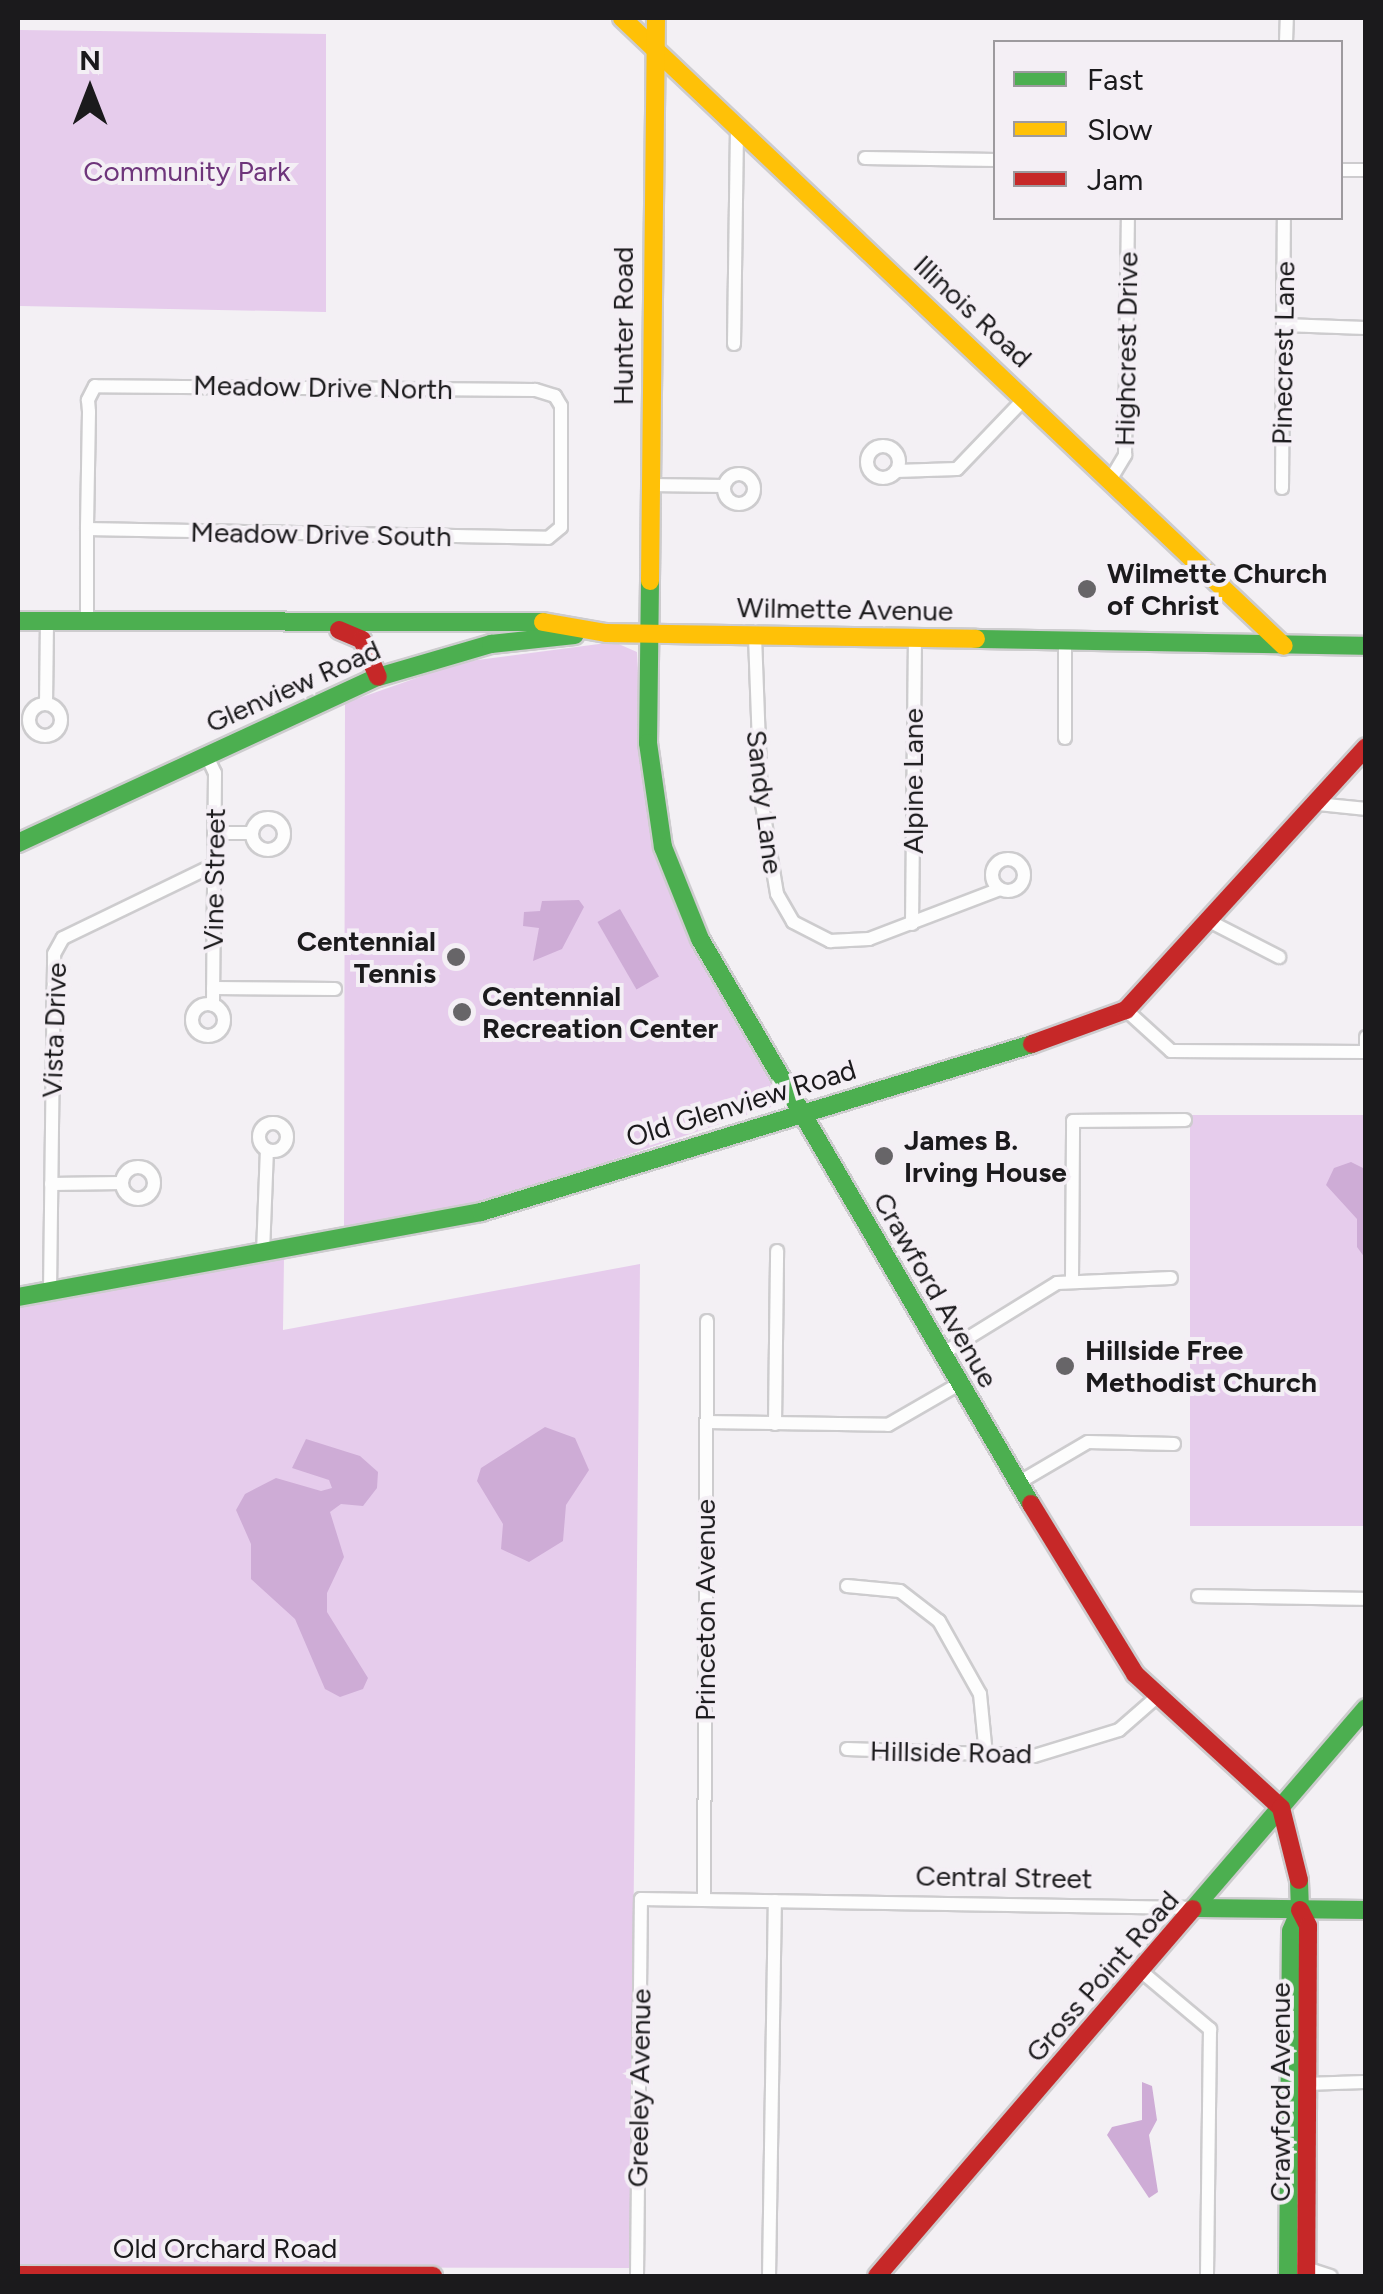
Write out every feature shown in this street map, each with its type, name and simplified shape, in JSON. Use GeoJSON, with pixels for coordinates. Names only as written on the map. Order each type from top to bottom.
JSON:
{"type":"FeatureCollection","features":[{"type":"Feature","properties":{"kind":"main road","name":"Illinois Road"},"geometry":{"type":"LineString","coordinates":[[622,18],[1112,477],[1284,646]]}},
{"type":"Feature","properties":{"kind":"main road","name":"Hunter Road"},"geometry":{"type":"LineString","coordinates":[[648,634],[656,18]]}},
{"type":"Feature","properties":{"kind":"main road","name":"Wilmette Avenue"},"geometry":{"type":"LineString","coordinates":[[18,621],[324,626],[543,622],[606,633],[1366,646]]}},
{"type":"Feature","properties":{"kind":"main road","name":"Wilmette Avenue"},"geometry":{"type":"LineString","coordinates":[[324,626],[362,640],[378,677]]}},
{"type":"Feature","properties":{"kind":"main road","name":"Glenview Road"},"geometry":{"type":"LineString","coordinates":[[18,843],[378,677],[491,644],[606,633]]}},
{"type":"Feature","properties":{"kind":"main road","name":"Crawford Avenue"},"geometry":{"type":"LineString","coordinates":[[648,634],[648,742],[664,847],[700,940],[1018,1483],[1135,1674],[1281,1808],[1295,1845],[1300,1910],[1308,1926],[1298,2084],[1298,2274]]}},
{"type":"Feature","properties":{"kind":"main road","name":"Old Glenview Road"},"geometry":{"type":"LineString","coordinates":[[18,1297],[481,1212],[1085,1028],[1126,1010],[1366,747]]}},
{"type":"Feature","properties":{"kind":"main road","name":"Gross Point Road"},"geometry":{"type":"LineString","coordinates":[[877,2276],[1198,1908],[1366,1708]]}},
{"type":"Feature","properties":{"kind":"main road","name":"Central Street"},"geometry":{"type":"LineString","coordinates":[[1198,1908],[1366,1910]]}},
{"type":"Feature","properties":{"kind":"main road","name":"Old Orchard Road"},"geometry":{"type":"LineString","coordinates":[[18,2275],[433,2276]]}},
{"type":"Feature","properties":{"kind":"street"},"geometry":{"type":"LineString","coordinates":[[734,344],[737,126]]}},
{"type":"Feature","properties":{"kind":"street"},"geometry":{"type":"LineString","coordinates":[[865,158],[993,160]]}},
{"type":"Feature","properties":{"kind":"street","name":"Highcrest Drive"},"geometry":{"type":"LineString","coordinates":[[1112,477],[1124,456],[1128,220]]}},
{"type":"Feature","properties":{"kind":"street","name":"Pinecrest Lane"},"geometry":{"type":"LineString","coordinates":[[1282,488],[1284,220]]}},
{"type":"Feature","properties":{"kind":"street"},"geometry":{"type":"LineString","coordinates":[[1283,325],[1366,328]]}},
{"type":"Feature","properties":{"kind":"street","name":"Meadow Drive North"},"geometry":{"type":"LineString","coordinates":[[87,529],[91,390],[107,383],[535,390],[555,396],[561,406],[562,486],[561,527],[555,536]]}},
{"type":"Feature","properties":{"kind":"street"},"geometry":{"type":"LineString","coordinates":[[896,471],[957,469],[1025,398]]}},
{"type":"Feature","properties":{"kind":"street"},"geometry":{"type":"LineString","coordinates":[[650,485],[724,486]]}},
{"type":"Feature","properties":{"kind":"street"},"geometry":{"type":"LineString","coordinates":[[87,529],[87,622]]}},
{"type":"Feature","properties":{"kind":"street","name":"Meadow Drive South"},"geometry":{"type":"LineString","coordinates":[[87,529],[555,536]]}},
{"type":"Feature","properties":{"kind":"street"},"geometry":{"type":"LineString","coordinates":[[46,704],[47,621]]}},
{"type":"Feature","properties":{"kind":"street","name":"Sandy Lane"},"geometry":{"type":"LineString","coordinates":[[755,636],[755,750],[785,911],[804,931],[830,941],[869,939],[1000,888]]}},
{"type":"Feature","properties":{"kind":"street","name":"Alpine Lane"},"geometry":{"type":"LineString","coordinates":[[912,924],[914,638]]}},
{"type":"Feature","properties":{"kind":"street"},"geometry":{"type":"LineString","coordinates":[[1064,640],[1065,738]]}},
{"type":"Feature","properties":{"kind":"street","name":"Vine Street"},"geometry":{"type":"LineString","coordinates":[[206,754],[215,773],[213,1005]]}},
{"type":"Feature","properties":{"kind":"street"},"geometry":{"type":"LineString","coordinates":[[1317,804],[1366,810]]}},
{"type":"Feature","properties":{"kind":"street"},"geometry":{"type":"LineString","coordinates":[[214,833],[252,832]]}},
{"type":"Feature","properties":{"kind":"street","name":"Vista Drive"},"geometry":{"type":"LineString","coordinates":[[50,1292],[52,961],[58,945],[214,865]]}},
{"type":"Feature","properties":{"kind":"street"},"geometry":{"type":"LineString","coordinates":[[1209,921],[1279,957]]}},
{"type":"Feature","properties":{"kind":"street"},"geometry":{"type":"LineString","coordinates":[[213,988],[336,989]]}},
{"type":"Feature","properties":{"kind":"street"},"geometry":{"type":"LineString","coordinates":[[1126,1010],[1171,1050],[1366,1052],[1366,1037]]}},
{"type":"Feature","properties":{"kind":"street"},"geometry":{"type":"LineString","coordinates":[[1072,1278],[1073,1121],[1185,1120]]}},
{"type":"Feature","properties":{"kind":"street"},"geometry":{"type":"LineString","coordinates":[[263,1253],[267,1150]]}},
{"type":"Feature","properties":{"kind":"street"},"geometry":{"type":"LineString","coordinates":[[51,1184],[122,1183]]}},
{"type":"Feature","properties":{"kind":"street"},"geometry":{"type":"LineString","coordinates":[[775,1424],[777,1251]]}},
{"type":"Feature","properties":{"kind":"street"},"geometry":{"type":"LineString","coordinates":[[942,1354],[1072,1278],[1171,1278]]}},
{"type":"Feature","properties":{"kind":"street","name":"Princeton Avenue"},"geometry":{"type":"LineString","coordinates":[[704,1900],[707,1321]]}},
{"type":"Feature","properties":{"kind":"street"},"geometry":{"type":"LineString","coordinates":[[706,1422],[888,1425],[960,1384]]}},
{"type":"Feature","properties":{"kind":"street"},"geometry":{"type":"LineString","coordinates":[[1018,1483],[1088,1442],[1174,1444]]}},
{"type":"Feature","properties":{"kind":"street"},"geometry":{"type":"LineString","coordinates":[[847,1586],[900,1591],[939,1621],[980,1694],[986,1755]]}},
{"type":"Feature","properties":{"kind":"street"},"geometry":{"type":"LineString","coordinates":[[1198,1596],[1366,1599]]}},
{"type":"Feature","properties":{"kind":"street","name":"Hillside Road"},"geometry":{"type":"LineString","coordinates":[[847,1749],[986,1755],[1075,1747],[1119,1730],[1158,1696]]}},
{"type":"Feature","properties":{"kind":"street","name":"Central Street"},"geometry":{"type":"LineString","coordinates":[[641,1898],[1198,1908]]}},
{"type":"Feature","properties":{"kind":"street","name":"Greeley Avenue"},"geometry":{"type":"LineString","coordinates":[[637,2276],[641,1898]]}},
{"type":"Feature","properties":{"kind":"street"},"geometry":{"type":"LineString","coordinates":[[769,2276],[775,1901]]}},
{"type":"Feature","properties":{"kind":"street"},"geometry":{"type":"LineString","coordinates":[[1142,1972],[1210,2029],[1207,2276]]}},
{"type":"Feature","properties":{"kind":"street"},"geometry":{"type":"LineString","coordinates":[[1298,2084],[1366,2082]]}},
{"type":"Feature","properties":{"kind":"street"},"geometry":{"type":"LineString","coordinates":[[1298,2274],[1331,2276]]}},
{"type":"Feature","properties":{"kind":"green space","name":"Community Park"},"geometry":{"type":"Polygon","coordinates":[[[18,18],[20,30],[326,34],[326,312],[20,306],[18,18]]]}},
{"type":"Feature","properties":{"kind":"green space"},"geometry":{"type":"Polygon","coordinates":[[[614,642],[637,652],[643,779],[677,907],[773,1087],[774,1106],[514,1193],[344,1231],[345,703],[462,662],[614,642]]]}},
{"type":"Feature","properties":{"kind":"green space"},"geometry":{"type":"Polygon","coordinates":[[[1190,1115],[1365,1115],[1365,1526],[1190,1526],[1190,1115]]]}},
{"type":"Feature","properties":{"kind":"green space"},"geometry":{"type":"Polygon","coordinates":[[[284,1258],[283,1330],[640,1264],[630,2268],[18,2267],[18,1307],[284,1258]]]}},
{"type":"Feature","properties":{"kind":"shaded area"},"geometry":{"type":"Polygon","coordinates":[[[579,900],[584,907],[562,949],[533,961],[539,928],[523,926],[524,912],[540,911],[542,901],[579,900]]]}},
{"type":"Feature","properties":{"kind":"shaded area"},"geometry":{"type":"Polygon","coordinates":[[[620,909],[659,977],[636,990],[597,922],[620,909]]]}},
{"type":"Feature","properties":{"kind":"shaded area"},"geometry":{"type":"Polygon","coordinates":[[[1351,1162],[1365,1169],[1365,1258],[1357,1247],[1357,1219],[1326,1185],[1334,1168],[1351,1162]]]}},
{"type":"Feature","properties":{"kind":"shaded area"},"geometry":{"type":"Polygon","coordinates":[[[545,1427],[575,1438],[589,1470],[566,1505],[563,1541],[529,1562],[501,1549],[503,1524],[477,1481],[481,1468],[545,1427]]]}},
{"type":"Feature","properties":{"kind":"shaded area"},"geometry":{"type":"Polygon","coordinates":[[[306,1439],[360,1456],[378,1472],[377,1488],[363,1506],[341,1504],[330,1512],[344,1557],[327,1593],[327,1612],[368,1678],[363,1689],[340,1697],[325,1689],[295,1619],[251,1579],[251,1544],[236,1510],[245,1494],[276,1478],[321,1491],[332,1488],[329,1480],[292,1468],[306,1439]]]}},
{"type":"Feature","properties":{"kind":"shaded area"},"geometry":{"type":"Polygon","coordinates":[[[1142,2082],[1152,2086],[1157,2120],[1149,2135],[1158,2192],[1149,2198],[1107,2135],[1112,2127],[1142,2120],[1142,2082]]]}},
{"type":"Feature","properties":{"kind":"traffic: fast"},"geometry":{"type":"LineString","coordinates":[[650,581],[648,743],[663,847],[700,939],[1031,1504]]}},
{"type":"Feature","properties":{"kind":"traffic: fast"},"geometry":{"type":"LineString","coordinates":[[18,621],[543,622]]}},
{"type":"Feature","properties":{"kind":"traffic: fast"},"geometry":{"type":"LineString","coordinates":[[18,843],[378,677],[491,644],[575,635]]}},
{"type":"Feature","properties":{"kind":"traffic: fast"},"geometry":{"type":"LineString","coordinates":[[976,639],[1366,646]]}},
{"type":"Feature","properties":{"kind":"traffic: fast"},"geometry":{"type":"LineString","coordinates":[[18,1297],[481,1212],[1032,1044]]}},
{"type":"Feature","properties":{"kind":"traffic: fast"},"geometry":{"type":"LineString","coordinates":[[1193,1909],[1366,1708]]}},
{"type":"Feature","properties":{"kind":"traffic: fast"},"geometry":{"type":"LineString","coordinates":[[1288,2276],[1291,1931],[1300,1910],[1299,1880]]}},
{"type":"Feature","properties":{"kind":"traffic: fast"},"geometry":{"type":"LineString","coordinates":[[1198,1908],[1366,1910]]}},
{"type":"Feature","properties":{"kind":"traffic: slow"},"geometry":{"type":"LineString","coordinates":[[622,18],[1284,646]]}},
{"type":"Feature","properties":{"kind":"traffic: slow"},"geometry":{"type":"LineString","coordinates":[[650,581],[656,18]]}},
{"type":"Feature","properties":{"kind":"traffic: slow"},"geometry":{"type":"LineString","coordinates":[[543,622],[606,633],[976,639]]}},
{"type":"Feature","properties":{"kind":"traffic: jam"},"geometry":{"type":"LineString","coordinates":[[339,630],[362,640],[378,677]]}},
{"type":"Feature","properties":{"kind":"traffic: jam"},"geometry":{"type":"LineString","coordinates":[[1032,1044],[1126,1010],[1366,747]]}},
{"type":"Feature","properties":{"kind":"traffic: jam"},"geometry":{"type":"LineString","coordinates":[[1031,1504],[1135,1674],[1281,1808],[1299,1880]]}},
{"type":"Feature","properties":{"kind":"traffic: jam"},"geometry":{"type":"LineString","coordinates":[[877,2276],[1193,1909]]}},
{"type":"Feature","properties":{"kind":"traffic: jam"},"geometry":{"type":"LineString","coordinates":[[1300,1910],[1308,1926],[1306,2276]]}},
{"type":"Feature","properties":{"kind":"traffic: jam"},"geometry":{"type":"LineString","coordinates":[[18,2275],[433,2276]]}},
{"type":"Feature","properties":{"kind":"place","name":"Wilmette Church of Christ"},"geometry":{"type":"Point","coordinates":[1087,589]}},
{"type":"Feature","properties":{"kind":"place","name":"Centennial Tennis"},"geometry":{"type":"Point","coordinates":[456,957]}},
{"type":"Feature","properties":{"kind":"place","name":"Centennial Recreation Center"},"geometry":{"type":"Point","coordinates":[462,1012]}},
{"type":"Feature","properties":{"kind":"place","name":"James B. Irving House"},"geometry":{"type":"Point","coordinates":[884,1156]}},
{"type":"Feature","properties":{"kind":"place","name":"Hillside Free Methodist Church"},"geometry":{"type":"Point","coordinates":[1065,1366]}}]}
